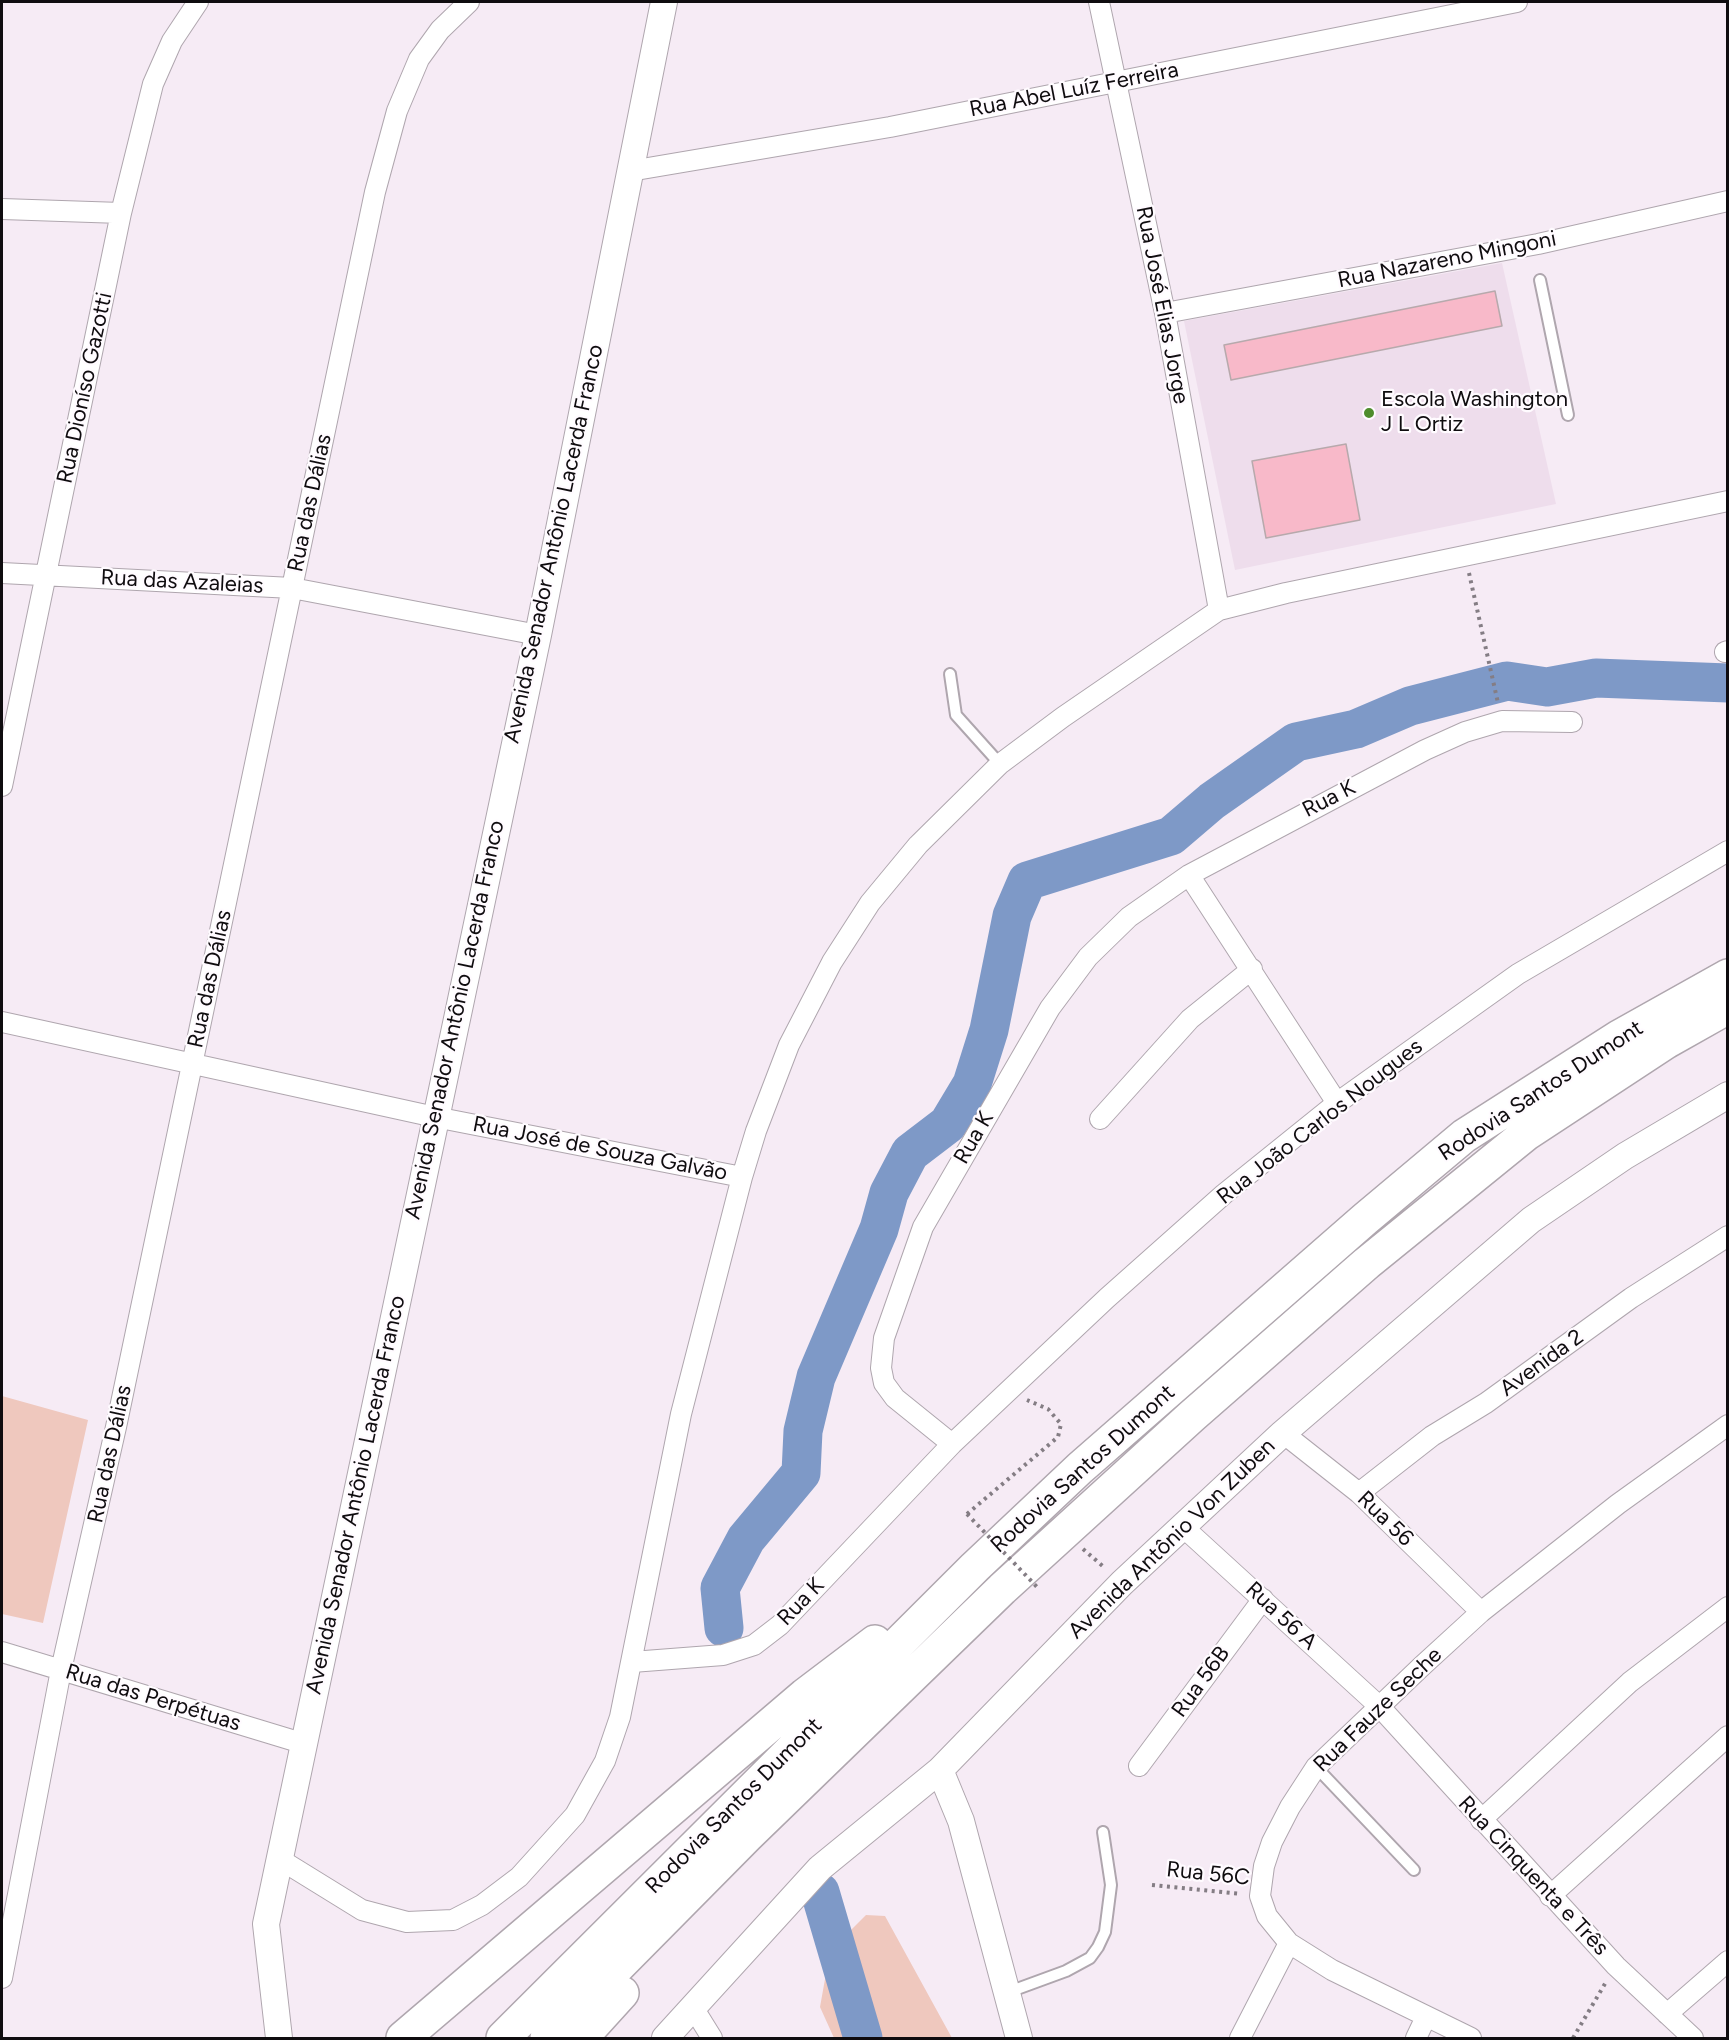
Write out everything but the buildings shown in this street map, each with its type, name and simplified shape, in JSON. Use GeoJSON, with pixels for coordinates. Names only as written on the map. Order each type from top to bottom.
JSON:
{"type":"FeatureCollection","features":[{"type":"Feature","properties":{"kind":"highway","name":"Rodovia Santos Dumont"},"geometry":{"type":"LineString","coordinates":[[503,2038],[975,1567],[1080,1468],[1365,1219],[1464,1136],[1619,1037],[1728,976]]}},
{"type":"Feature","properties":{"kind":"highway","name":"Rodovia Santos Dumont"},"geometry":{"type":"LineString","coordinates":[[547,2038],[747,1836],[1002,1589],[1192,1416],[1367,1263],[1526,1134],[1666,1042],[1728,1007]]}},
{"type":"Feature","properties":{"kind":"highway"},"geometry":{"type":"LineString","coordinates":[[403,2038],[805,1695],[975,1567]]}},
{"type":"Feature","properties":{"kind":"highway"},"geometry":{"type":"LineString","coordinates":[[581,2038],[651,1963],[747,1836]]}},
{"type":"Feature","properties":{"kind":"street","name":"Rua Dioníso Gazotti"},"geometry":{"type":"LineString","coordinates":[[2,786],[121,213],[153,84],[172,41],[198,2]]}},
{"type":"Feature","properties":{"kind":"street","name":"Rua das Dálias"},"geometry":{"type":"LineString","coordinates":[[2,1978],[62,1670],[193,1062],[375,192],[397,111],[419,59],[440,30],[469,2]]}},
{"type":"Feature","properties":{"kind":"street","name":"Avenida Senador Antônio Lacerda Franco"},"geometry":{"type":"LineString","coordinates":[[279,2038],[267,1924],[538,635],[664,2]]}},
{"type":"Feature","properties":{"kind":"street","name":"Rua José Elias Jorge"},"geometry":{"type":"LineString","coordinates":[[1099,2],[1165,312],[1219,610]]}},
{"type":"Feature","properties":{"kind":"street","name":"Rua Abel Luíz Ferreira"},"geometry":{"type":"LineString","coordinates":[[630,171],[890,127],[1517,2]]}},
{"type":"Feature","properties":{"kind":"street","name":"Rua Nazareno Mingoni"},"geometry":{"type":"LineString","coordinates":[[1165,312],[1538,244],[1728,201]]}},
{"type":"Feature","properties":{"kind":"street"},"geometry":{"type":"LineString","coordinates":[[2,209],[121,213]]}},
{"type":"Feature","properties":{"kind":"street"},"geometry":{"type":"LineString","coordinates":[[281,1860],[362,1910],[408,1922],[453,1920],[482,1905],[519,1877],[575,1815],[605,1761],[620,1717],[681,1414],[742,1177],[756,1131],[789,1045],[832,962],[870,903],[918,845],[1000,764],[1063,717],[1219,610],[1286,593],[1728,501]]}},
{"type":"Feature","properties":{"kind":"street","name":"Rua das Azaleias"},"geometry":{"type":"LineString","coordinates":[[2,573],[292,588],[538,635]]}},
{"type":"Feature","properties":{"kind":"street","name":"Rua K"},"geometry":{"type":"LineString","coordinates":[[632,1662],[723,1655],[754,1645],[780,1625],[952,1444],[895,1398],[884,1383],[881,1368],[884,1338],[923,1227],[1050,1008],[1088,957],[1129,916],[1189,875],[1299,815],[1465,732],[1502,722],[1572,722]]}},
{"type":"Feature","properties":{"kind":"street","name":"Rua João Carlos Nougues"},"geometry":{"type":"LineString","coordinates":[[952,1444],[1224,1194],[1337,1103],[1518,974],[1728,851]]}},
{"type":"Feature","properties":{"kind":"street"},"geometry":{"type":"LineString","coordinates":[[1189,875],[1337,1103]]}},
{"type":"Feature","properties":{"kind":"street"},"geometry":{"type":"LineString","coordinates":[[1100,1119],[1190,1020],[1252,969]]}},
{"type":"Feature","properties":{"kind":"street","name":"Rua José de Souza Galvão"},"geometry":{"type":"LineString","coordinates":[[2,1022],[193,1062],[435,1117],[742,1177]]}},
{"type":"Feature","properties":{"kind":"street","name":"Avenida Antônio Von Zuben"},"geometry":{"type":"LineString","coordinates":[[665,2038],[694,2009],[820,1868],[940,1770],[1122,1583],[1283,1432],[1531,1220],[1625,1156],[1728,1095]]}},
{"type":"Feature","properties":{"kind":"street","name":"Avenida 2"},"geometry":{"type":"LineString","coordinates":[[1359,1493],[1432,1436],[1486,1403],[1631,1298],[1728,1236]]}},
{"type":"Feature","properties":{"kind":"street","name":"Rua Fauze Seche"},"geometry":{"type":"LineString","coordinates":[[1260,1896],[1264,1866],[1272,1842],[1290,1807],[1316,1767],[1481,1612],[1618,1504],[1728,1425]]}},
{"type":"Feature","properties":{"kind":"street","name":"Rua 56"},"geometry":{"type":"LineString","coordinates":[[1283,1432],[1359,1493],[1481,1612]]}},
{"type":"Feature","properties":{"kind":"street","name":"Rua 56 A"},"geometry":{"type":"LineString","coordinates":[[1182,1526],[1379,1706]]}},
{"type":"Feature","properties":{"kind":"street","name":"Rua 56B"},"geometry":{"type":"LineString","coordinates":[[1139,1766],[1263,1599]]}},
{"type":"Feature","properties":{"kind":"street"},"geometry":{"type":"LineString","coordinates":[[1481,1820],[1630,1682],[1728,1607]]}},
{"type":"Feature","properties":{"kind":"street","name":"Rua das Perpétuas"},"geometry":{"type":"LineString","coordinates":[[2,1652],[305,1744]]}},
{"type":"Feature","properties":{"kind":"street","name":"Rua Cinquenta e Três"},"geometry":{"type":"LineString","coordinates":[[1379,1706],[1616,1966],[1693,2038]]}},
{"type":"Feature","properties":{"kind":"street"},"geometry":{"type":"LineString","coordinates":[[1550,1896],[1728,1736]]}},
{"type":"Feature","properties":{"kind":"street"},"geometry":{"type":"LineString","coordinates":[[940,1770],[961,1821],[1018,2038]]}},
{"type":"Feature","properties":{"kind":"street"},"geometry":{"type":"LineString","coordinates":[[1260,1896],[1268,1916],[1289,1943],[1332,1970],[1471,2038]]}},
{"type":"Feature","properties":{"kind":"street"},"geometry":{"type":"LineString","coordinates":[[1240,2038],[1289,1943]]}},
{"type":"Feature","properties":{"kind":"street"},"geometry":{"type":"LineString","coordinates":[[1667,2014],[1728,1961]]}},
{"type":"Feature","properties":{"kind":"street"},"geometry":{"type":"LineString","coordinates":[[694,2009],[712,2038]]}},
{"type":"Feature","properties":{"kind":"street"},"geometry":{"type":"LineString","coordinates":[[1416,2038],[1426,2017]]}},
{"type":"Feature","properties":{"kind":"lane"},"geometry":{"type":"LineString","coordinates":[[1540,280],[1568,415]]}},
{"type":"Feature","properties":{"kind":"lane"},"geometry":{"type":"LineString","coordinates":[[950,674],[956,715],[1000,764]]}},
{"type":"Feature","properties":{"kind":"lane"},"geometry":{"type":"LineString","coordinates":[[1316,1767],[1414,1870]]}},
{"type":"Feature","properties":{"kind":"lane"},"geometry":{"type":"LineString","coordinates":[[1006,1993],[1066,1971],[1090,1958],[1098,1947],[1105,1932],[1111,1885],[1103,1832]]}},
{"type":"Feature","properties":{"kind":"path"},"geometry":{"type":"LineString","coordinates":[[1464,555],[1495,693]]}},
{"type":"Feature","properties":{"kind":"path"},"geometry":{"type":"LineString","coordinates":[[1007,1392],[1048,1409],[1061,1424],[1058,1437],[967,1514],[1038,1587],[1047,1580]]}},
{"type":"Feature","properties":{"kind":"path"},"geometry":{"type":"LineString","coordinates":[[1073,1556],[1082,1548],[1122,1583]]}},
{"type":"Feature","properties":{"kind":"path","name":"Rua 56C"},"geometry":{"type":"LineString","coordinates":[[1152,1885],[1260,1896]]}},
{"type":"Feature","properties":{"kind":"path"},"geometry":{"type":"LineString","coordinates":[[1573,2038],[1616,1966]]}},
{"type":"Feature","properties":{"kind":"shaded area","name":"Escola Washington J L Ortiz"},"geometry":{"type":"Polygon","coordinates":[[[1502,263],[1556,504],[1235,570],[1184,321],[1502,263]]]}},
{"type":"Feature","properties":{"kind":"shaded area"},"geometry":{"type":"Polygon","coordinates":[[[2,1396],[88,1420],[43,1623],[2,1614],[2,1396]]]}},
{"type":"Feature","properties":{"kind":"shaded area"},"geometry":{"type":"Polygon","coordinates":[[[866,1915],[885,1916],[952,2038],[834,2038],[820,2007],[827,1968],[843,1938],[866,1915]]]}},
{"type":"Feature","properties":{"kind":"waterway"},"geometry":{"type":"LineString","coordinates":[[724,1628],[720,1588],[746,1539],[801,1473],[803,1431],[816,1377],[879,1229],[889,1193],[910,1153],[948,1124],[972,1084],[989,1030],[1012,916],[1027,881],[1171,836],[1212,801],[1296,742],[1356,729],[1410,706],[1507,681],[1547,687],[1596,678],[1728,683]]}},
{"type":"Feature","properties":{"kind":"waterway"},"geometry":{"type":"LineString","coordinates":[[820,1892],[863,2038]]}},
{"type":"Feature","properties":{"kind":"place","name":"Escola Washington J L Ortiz"},"geometry":{"type":"Point","coordinates":[1369,413]}}]}
